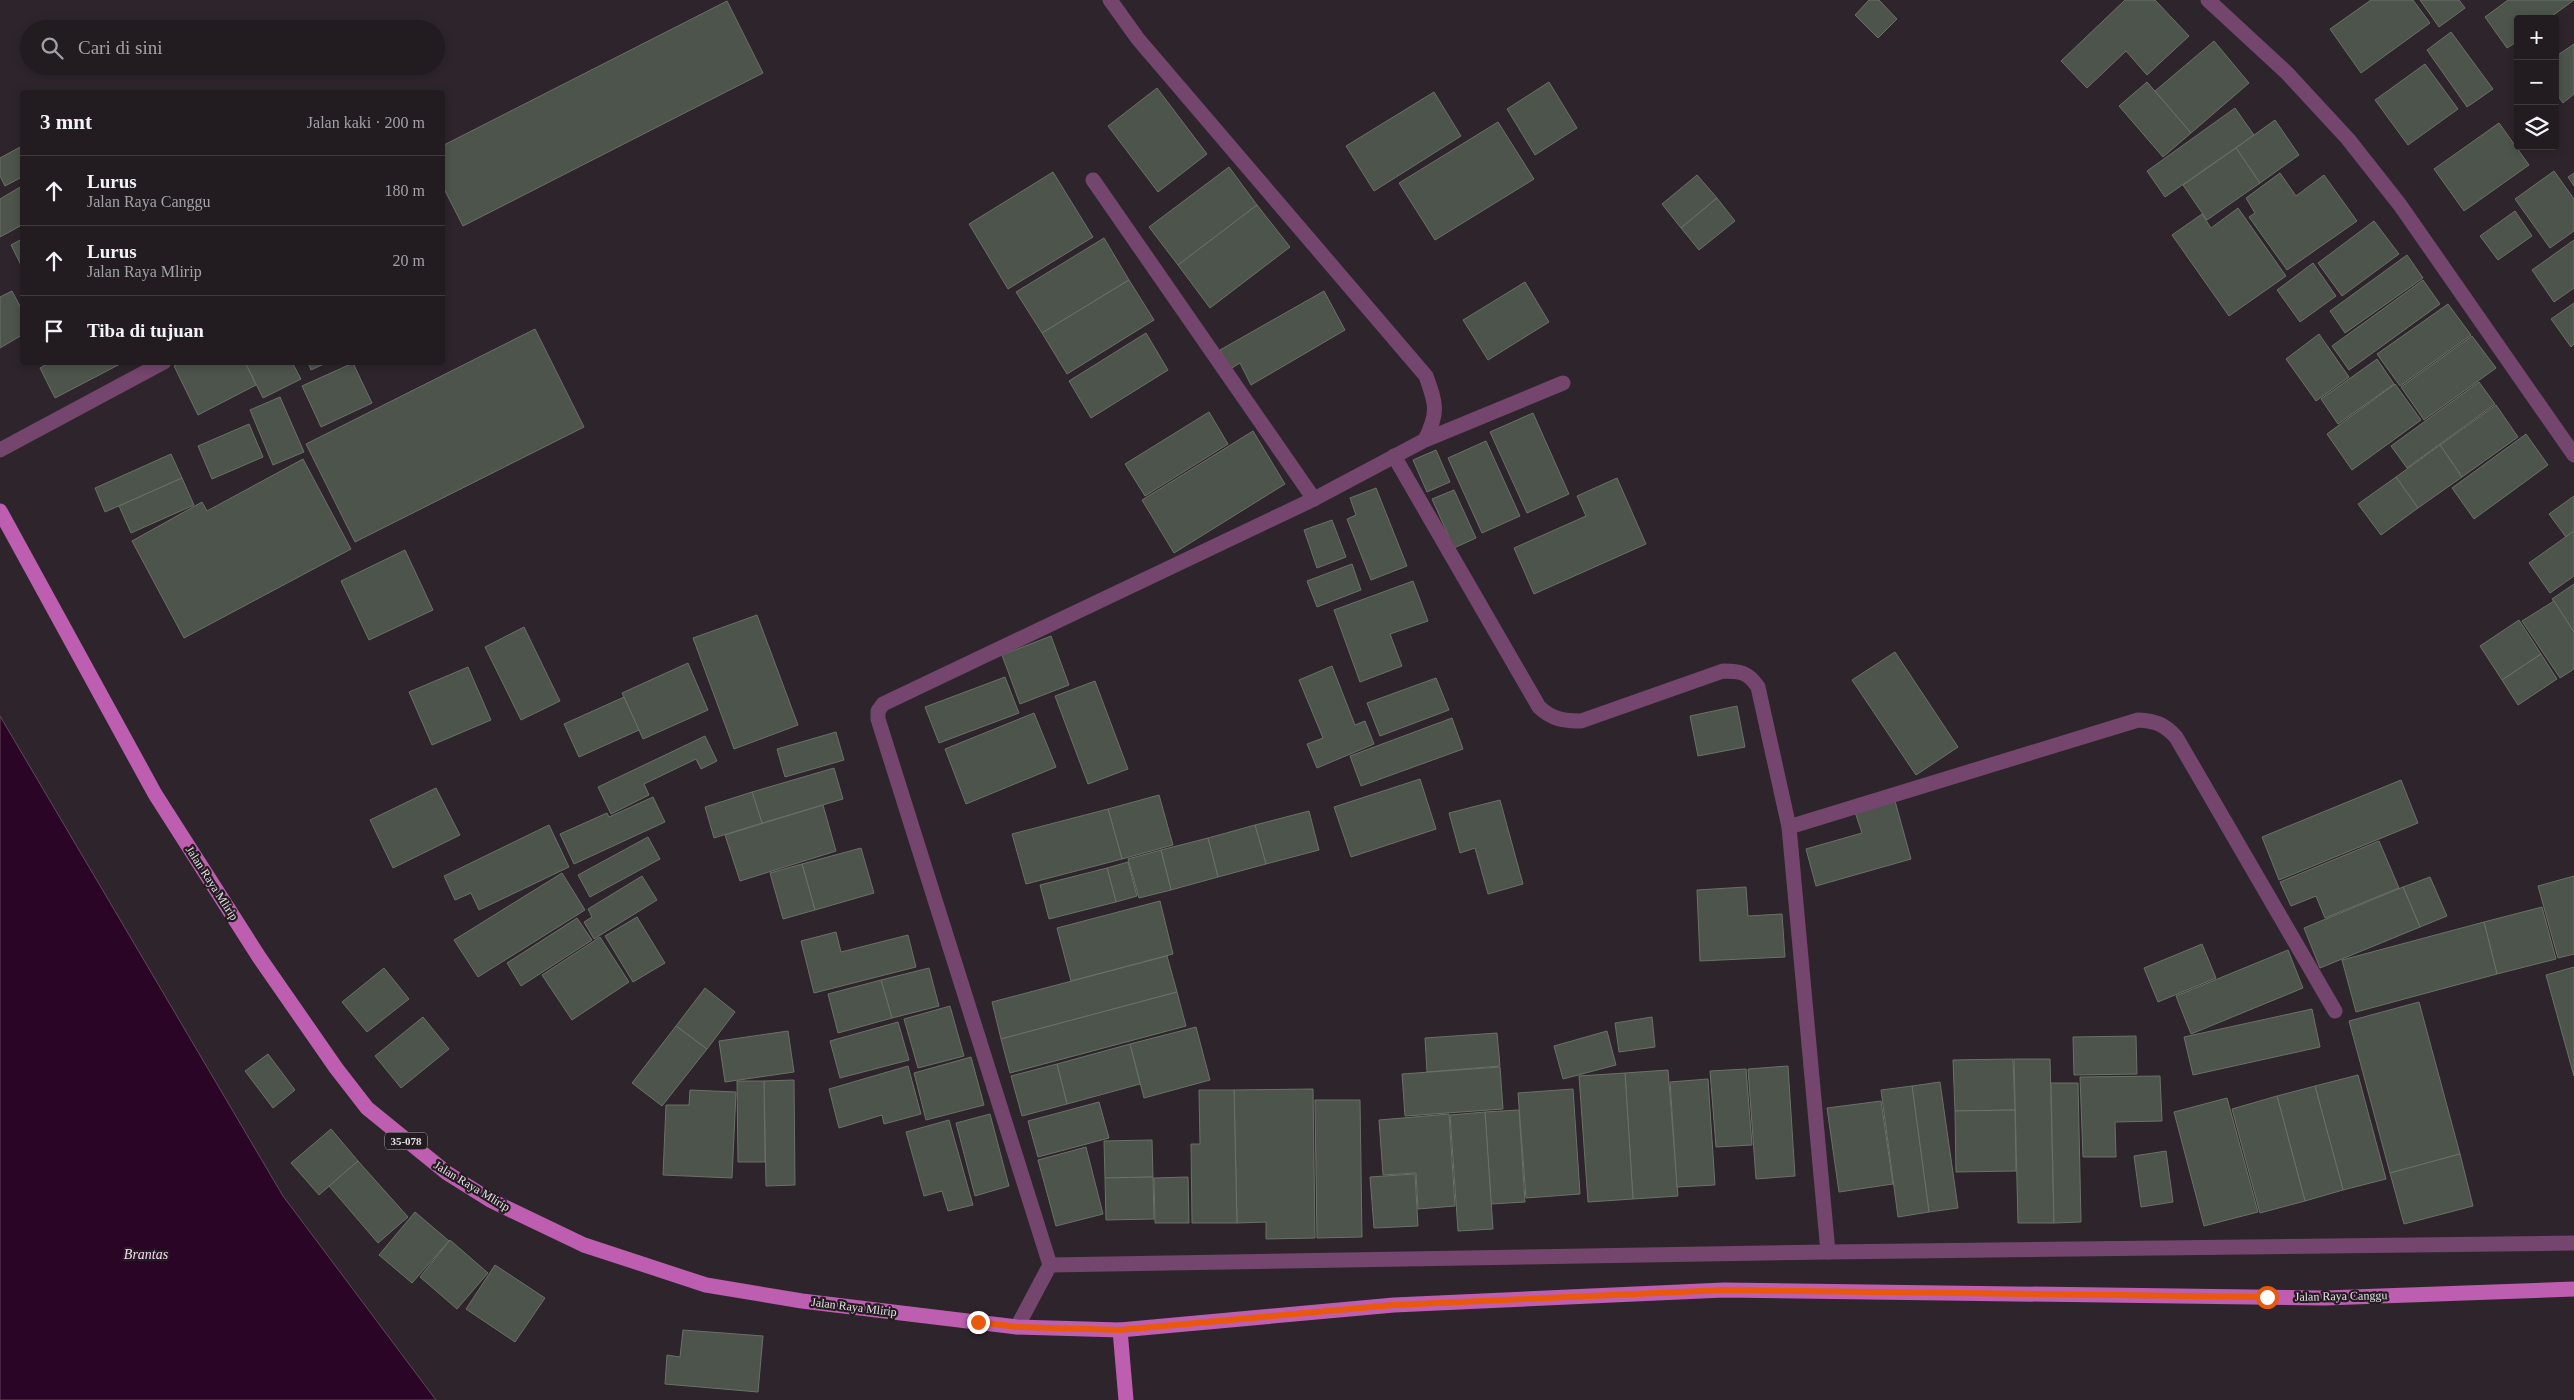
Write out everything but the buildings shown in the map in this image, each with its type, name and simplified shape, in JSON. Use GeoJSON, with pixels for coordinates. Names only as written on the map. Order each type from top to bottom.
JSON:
{"type":"FeatureCollection","features":[{"type":"Feature","properties":{"kind":"main road","name":"Jalan Raya Mlirip"},"geometry":{"type":"LineString","coordinates":[[0,511],[155,794],[254,948],[336,1068],[367,1108],[405,1141],[447,1173],[483,1195],[584,1245],[706,1285],[802,1301],[1018,1327],[1120,1330]]}},
{"type":"Feature","properties":{"kind":"main road","name":"Jalan Raya Canggu"},"geometry":{"type":"LineString","coordinates":[[1120,1330],[1394,1305],[1724,1290],[2325,1298],[2574,1289]]}},
{"type":"Feature","properties":{"kind":"main road"},"geometry":{"type":"LineString","coordinates":[[1120,1330],[1126,1400]]}},
{"type":"Feature","properties":{"kind":"street"},"geometry":{"type":"LineString","coordinates":[[1110,0],[1138,39],[1426,376],[1434,399],[1435,420],[1425,440]]}},
{"type":"Feature","properties":{"kind":"street"},"geometry":{"type":"LineString","coordinates":[[2208,0],[2287,74],[2348,139],[2400,205],[2574,455]]}},
{"type":"Feature","properties":{"kind":"street"},"geometry":{"type":"LineString","coordinates":[[1093,180],[1314,499]]}},
{"type":"Feature","properties":{"kind":"street"},"geometry":{"type":"LineString","coordinates":[[0,450],[158,365]]}},
{"type":"Feature","properties":{"kind":"street"},"geometry":{"type":"LineString","coordinates":[[1018,1327],[1050,1265],[878,719],[878,712],[884,704],[1314,499],[1425,440],[1562,383]]}},
{"type":"Feature","properties":{"kind":"street"},"geometry":{"type":"LineString","coordinates":[[1394,456],[1539,708],[1550,717],[1566,721],[1581,721],[1723,671],[1743,671],[1752,677],[1758,687],[1789,827],[1828,1252]]}},
{"type":"Feature","properties":{"kind":"street"},"geometry":{"type":"LineString","coordinates":[[1789,827],[2138,720],[2153,720],[2164,724],[2176,736],[2335,1011]]}},
{"type":"Feature","properties":{"kind":"street"},"geometry":{"type":"LineString","coordinates":[[1050,1265],[1828,1252],[2574,1243]]}},
{"type":"Feature","properties":{"kind":"water","name":"Brantas"},"geometry":{"type":"Polygon","coordinates":[[[0,716],[283,1196],[436,1400],[0,1400],[0,716]]]}},
{"type":"Feature","properties":{"kind":"route"},"geometry":{"type":"LineString","coordinates":[[978,1322],[1018,1327],[1120,1330],[1394,1305],[1724,1290],[2267,1297]]}}]}
